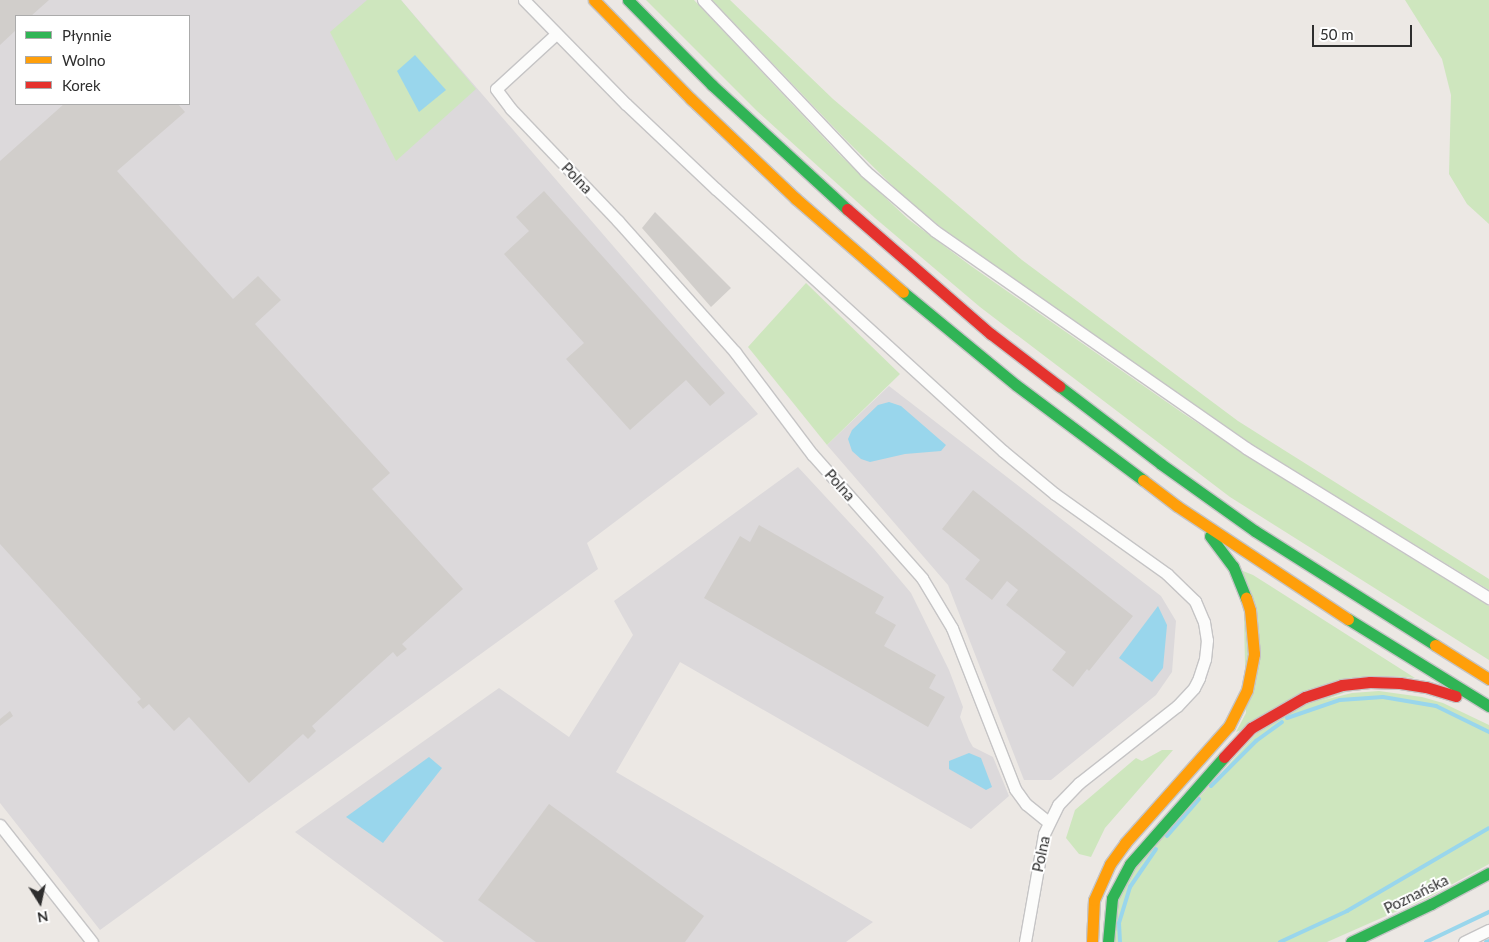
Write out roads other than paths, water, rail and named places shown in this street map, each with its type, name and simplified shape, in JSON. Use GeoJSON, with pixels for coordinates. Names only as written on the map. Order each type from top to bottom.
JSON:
{"type":"FeatureCollection","features":[{"type":"Feature","properties":{"kind":"main road"},"geometry":{"type":"LineString","coordinates":[[594,0],[743,149],[894,285],[1060,419],[1177,506],[1312,597],[1489,708]]}},
{"type":"Feature","properties":{"kind":"main road"},"geometry":{"type":"LineString","coordinates":[[628,0],[712,86],[816,184],[991,334],[1106,423],[1255,531],[1489,679]]}},
{"type":"Feature","properties":{"kind":"main road"},"geometry":{"type":"LineString","coordinates":[[1092,942],[1094,900],[1110,864],[1125,844],[1229,726],[1242,702],[1250,679],[1254,654],[1254,625],[1240,580],[1218,544],[1177,506]]}},
{"type":"Feature","properties":{"kind":"main road"},"geometry":{"type":"LineString","coordinates":[[1108,942],[1112,898],[1130,864],[1242,736],[1273,713],[1317,692],[1342,685],[1370,682],[1400,682],[1426,687],[1489,708]]}},
{"type":"Feature","properties":{"kind":"main road","name":"Poznańska"},"geometry":{"type":"LineString","coordinates":[[1352,941],[1431,904],[1489,873]]}},
{"type":"Feature","properties":{"kind":"street"},"geometry":{"type":"LineString","coordinates":[[524,0],[626,104],[716,189],[1003,451],[1056,494],[1168,574],[1195,602],[1204,622],[1207,640],[1206,660],[1194,688],[1177,706],[1071,790],[1048,822]]}},
{"type":"Feature","properties":{"kind":"street"},"geometry":{"type":"LineString","coordinates":[[703,0],[866,171],[935,231],[1246,448],[1489,598]]}},
{"type":"Feature","properties":{"kind":"street","name":"Polna"},"geometry":{"type":"LineString","coordinates":[[556,34],[496,90],[511,109],[618,221],[735,352],[812,454],[922,578],[952,628],[1015,789],[1026,804],[1048,822],[1040,850],[1025,942]]}},
{"type":"Feature","properties":{"kind":"street"},"geometry":{"type":"LineString","coordinates":[[0,825],[92,942]]}},
{"type":"Feature","properties":{"kind":"street"},"geometry":{"type":"LineString","coordinates":[[1464,942],[1489,930]]}},
{"type":"Feature","properties":{"kind":"water"},"geometry":{"type":"Polygon","coordinates":[[[415,55],[446,90],[419,112],[397,71],[415,55]]]}},
{"type":"Feature","properties":{"kind":"water"},"geometry":{"type":"Polygon","coordinates":[[[889,402],[901,406],[946,445],[941,451],[905,454],[870,462],[861,459],[852,451],[848,439],[852,430],[878,405],[889,402]]]}},
{"type":"Feature","properties":{"kind":"water"},"geometry":{"type":"Polygon","coordinates":[[[1158,606],[1167,625],[1163,668],[1152,682],[1119,658],[1158,606]]]}},
{"type":"Feature","properties":{"kind":"water"},"geometry":{"type":"Polygon","coordinates":[[[969,753],[981,758],[992,787],[986,790],[949,769],[949,761],[969,753]]]}},
{"type":"Feature","properties":{"kind":"water"},"geometry":{"type":"Polygon","coordinates":[[[429,757],[442,768],[383,843],[346,817],[429,757]]]}},
{"type":"Feature","properties":{"kind":"waterway"},"geometry":{"type":"LineString","coordinates":[[1287,718],[1340,700],[1383,697],[1436,706],[1489,732]]}},
{"type":"Feature","properties":{"kind":"waterway"},"geometry":{"type":"LineString","coordinates":[[1211,786],[1256,741],[1282,722]]}},
{"type":"Feature","properties":{"kind":"waterway"},"geometry":{"type":"LineString","coordinates":[[1167,836],[1199,799]]}},
{"type":"Feature","properties":{"kind":"waterway"},"geometry":{"type":"LineString","coordinates":[[1280,942],[1347,911],[1489,828]]}},
{"type":"Feature","properties":{"kind":"waterway"},"geometry":{"type":"LineString","coordinates":[[1120,942],[1119,923],[1130,887],[1156,849]]}},
{"type":"Feature","properties":{"kind":"waterway"},"geometry":{"type":"LineString","coordinates":[[1426,942],[1489,912]]}}]}
